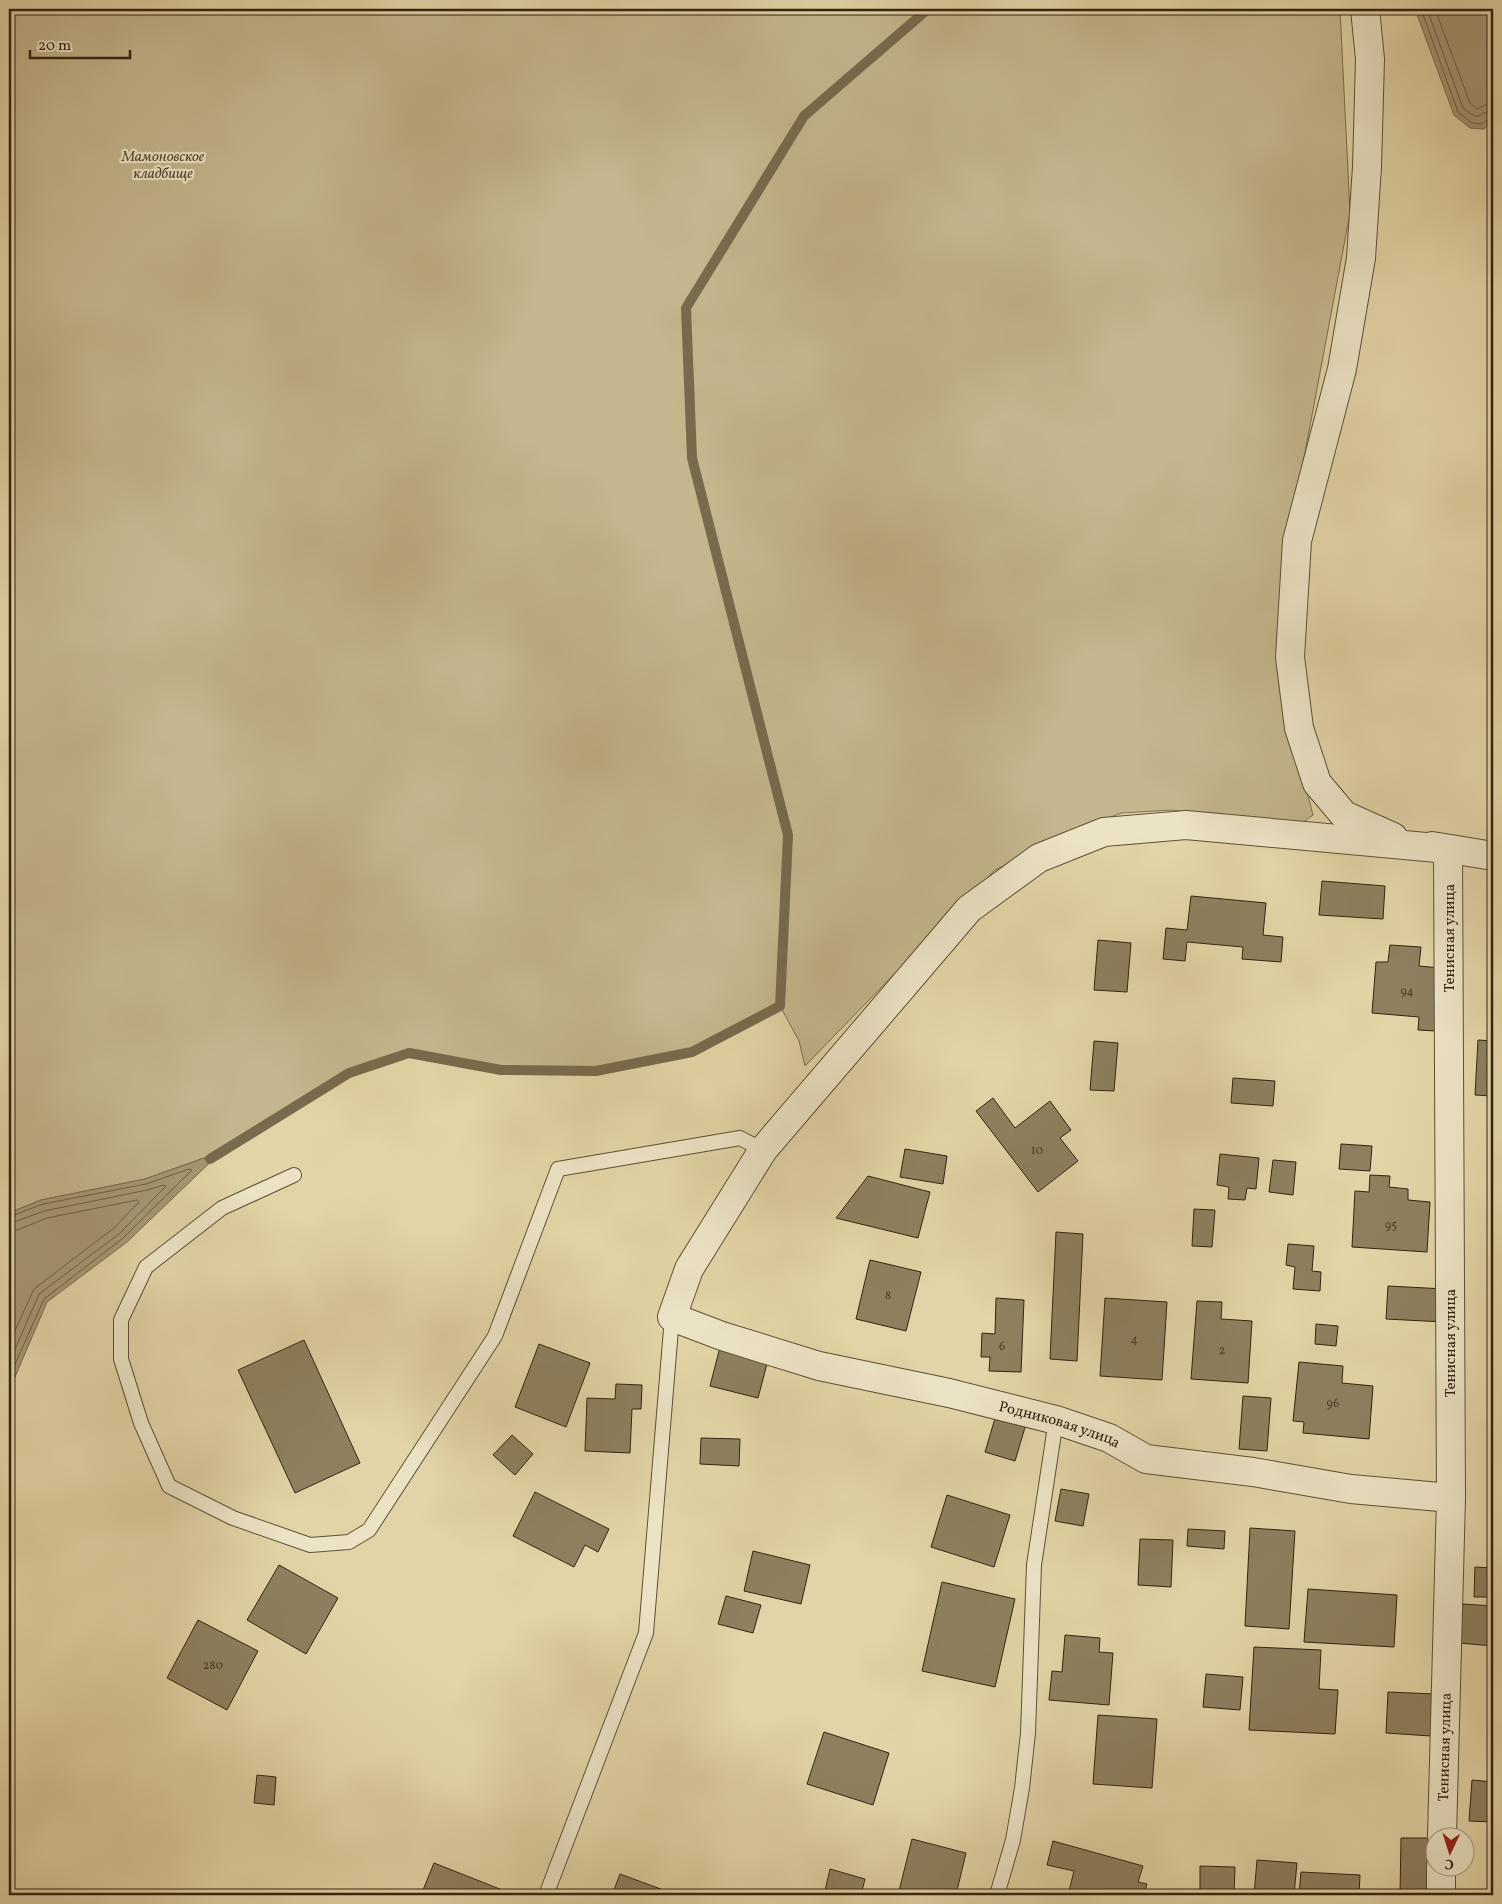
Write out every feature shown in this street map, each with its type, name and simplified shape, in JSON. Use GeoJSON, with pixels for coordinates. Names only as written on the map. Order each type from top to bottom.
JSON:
{"type":"FeatureCollection","features":[{"type":"Feature","properties":{"kind":"street"},"geometry":{"type":"LineString","coordinates":[[1365,9],[1370,68],[1368,167],[1362,258],[1342,369],[1297,541],[1290,657],[1299,728],[1317,783],[1344,815],[1401,841],[1493,856]]}},
{"type":"Feature","properties":{"kind":"street"},"geometry":{"type":"LineString","coordinates":[[672,1317],[688,1268],[763,1150],[969,909],[1039,858],[1104,832],[1186,826],[1448,849]]}},
{"type":"Feature","properties":{"kind":"street","name":"Тенисная улица"},"geometry":{"type":"LineString","coordinates":[[1442,1826],[1451,1498],[1448,849]]}},
{"type":"Feature","properties":{"kind":"street","name":"Родниковая улица"},"geometry":{"type":"LineString","coordinates":[[672,1317],[722,1336],[819,1366],[949,1393],[1056,1420],[1109,1438],[1146,1459],[1253,1472],[1351,1489],[1451,1498]]}},
{"type":"Feature","properties":{"kind":"street"},"geometry":{"type":"LineString","coordinates":[[1440,1895],[1441,1876]]}},
{"type":"Feature","properties":{"kind":"lane"},"geometry":{"type":"LineString","coordinates":[[294,1175],[222,1208],[146,1267],[121,1320],[121,1359],[141,1423],[169,1486],[233,1518],[310,1546],[349,1542],[370,1530],[496,1336],[558,1168],[740,1138],[763,1150]]}},
{"type":"Feature","properties":{"kind":"lane"},"geometry":{"type":"LineString","coordinates":[[546,1895],[646,1633],[672,1317]]}},
{"type":"Feature","properties":{"kind":"lane"},"geometry":{"type":"LineString","coordinates":[[997,1895],[1013,1840],[1022,1788],[1028,1732],[1034,1565],[1056,1420]]}},
{"type":"Feature","properties":{"kind":"green space","name":"Мамоновское кладбище"},"geometry":{"type":"Polygon","coordinates":[[[9,9],[1340,9],[1350,213],[1281,580],[1306,788],[1313,815],[1301,824],[1172,810],[1122,813],[1081,827],[995,870],[805,1066],[799,1041],[780,1006],[692,1052],[596,1071],[501,1070],[409,1053],[349,1073],[221,1152],[145,1179],[41,1200],[9,1213],[9,9]]]}},
{"type":"Feature","properties":{"kind":"water"},"geometry":{"type":"Polygon","coordinates":[[[1415,9],[1493,9],[1493,121],[1484,129],[1470,128],[1454,115],[1415,9]]]}},
{"type":"Feature","properties":{"kind":"water"},"geometry":{"type":"Polygon","coordinates":[[[221,1152],[127,1242],[47,1302],[9,1391],[9,1213],[41,1200],[145,1179],[221,1152]]]}},
{"type":"Feature","properties":{"kind":"building"},"geometry":{"type":"Polygon","coordinates":[[[1322,881],[1385,886],[1383,919],[1319,915],[1322,881]]]}},
{"type":"Feature","properties":{"kind":"building"},"geometry":{"type":"Polygon","coordinates":[[[1191,896],[1266,903],[1263,935],[1283,937],[1281,962],[1242,959],[1243,947],[1187,942],[1185,961],[1163,959],[1166,928],[1187,930],[1191,896]]]}},
{"type":"Feature","properties":{"kind":"building"},"geometry":{"type":"Polygon","coordinates":[[[1098,940],[1131,943],[1127,992],[1094,990],[1098,940]]]}},
{"type":"Feature","properties":{"kind":"building"},"geometry":{"type":"Polygon","coordinates":[[[1390,945],[1421,947],[1419,966],[1441,968],[1436,1031],[1418,1030],[1419,1017],[1372,1013],[1376,962],[1388,962],[1390,945]]]}},
{"type":"Feature","properties":{"kind":"building"},"geometry":{"type":"Polygon","coordinates":[[[1478,1040],[1493,1041],[1493,1096],[1475,1095],[1478,1040]]]}},
{"type":"Feature","properties":{"kind":"building"},"geometry":{"type":"Polygon","coordinates":[[[1094,1041],[1118,1043],[1114,1091],[1090,1090],[1094,1041]]]}},
{"type":"Feature","properties":{"kind":"building"},"geometry":{"type":"Polygon","coordinates":[[[1233,1078],[1275,1081],[1273,1106],[1231,1103],[1233,1078]]]}},
{"type":"Feature","properties":{"kind":"building"},"geometry":{"type":"Polygon","coordinates":[[[993,1098],[1015,1128],[1050,1101],[1071,1130],[1060,1138],[1078,1161],[1038,1192],[976,1111],[993,1098]]]}},
{"type":"Feature","properties":{"kind":"building"},"geometry":{"type":"Polygon","coordinates":[[[1341,1144],[1372,1146],[1370,1171],[1339,1169],[1341,1144]]]}},
{"type":"Feature","properties":{"kind":"building"},"geometry":{"type":"Polygon","coordinates":[[[905,1149],[947,1156],[943,1184],[900,1177],[905,1149]]]}},
{"type":"Feature","properties":{"kind":"building"},"geometry":{"type":"Polygon","coordinates":[[[1220,1154],[1259,1158],[1256,1189],[1247,1188],[1245,1200],[1228,1199],[1229,1187],[1217,1185],[1220,1154]]]}},
{"type":"Feature","properties":{"kind":"building"},"geometry":{"type":"Polygon","coordinates":[[[1273,1160],[1296,1162],[1293,1195],[1269,1192],[1273,1160]]]}},
{"type":"Feature","properties":{"kind":"building"},"geometry":{"type":"Polygon","coordinates":[[[1370,1175],[1390,1176],[1389,1187],[1408,1189],[1408,1200],[1430,1202],[1427,1252],[1352,1247],[1355,1191],[1369,1192],[1370,1175]]]}},
{"type":"Feature","properties":{"kind":"building"},"geometry":{"type":"Polygon","coordinates":[[[868,1176],[930,1192],[918,1238],[836,1218],[868,1176]]]}},
{"type":"Feature","properties":{"kind":"building"},"geometry":{"type":"Polygon","coordinates":[[[1194,1209],[1215,1210],[1212,1247],[1192,1246],[1194,1209]]]}},
{"type":"Feature","properties":{"kind":"building"},"geometry":{"type":"Polygon","coordinates":[[[1056,1232],[1083,1234],[1077,1361],[1050,1359],[1056,1232]]]}},
{"type":"Feature","properties":{"kind":"building"},"geometry":{"type":"Polygon","coordinates":[[[1288,1244],[1314,1246],[1312,1271],[1321,1272],[1320,1291],[1293,1289],[1295,1267],[1286,1265],[1288,1244]]]}},
{"type":"Feature","properties":{"kind":"building"},"geometry":{"type":"Polygon","coordinates":[[[870,1260],[921,1272],[906,1331],[856,1319],[870,1260]]]}},
{"type":"Feature","properties":{"kind":"building"},"geometry":{"type":"Polygon","coordinates":[[[1388,1286],[1445,1289],[1444,1322],[1386,1319],[1388,1286]]]}},
{"type":"Feature","properties":{"kind":"building"},"geometry":{"type":"Polygon","coordinates":[[[996,1298],[1024,1300],[1021,1372],[989,1371],[990,1357],[981,1357],[982,1333],[995,1334],[996,1298]]]}},
{"type":"Feature","properties":{"kind":"building"},"geometry":{"type":"Polygon","coordinates":[[[1105,1298],[1167,1302],[1162,1380],[1100,1376],[1105,1298]]]}},
{"type":"Feature","properties":{"kind":"building"},"geometry":{"type":"Polygon","coordinates":[[[1197,1301],[1222,1302],[1221,1319],[1252,1321],[1248,1383],[1191,1379],[1197,1301]]]}},
{"type":"Feature","properties":{"kind":"building"},"geometry":{"type":"Polygon","coordinates":[[[1316,1324],[1338,1326],[1336,1346],[1315,1344],[1316,1324]]]}},
{"type":"Feature","properties":{"kind":"building"},"geometry":{"type":"Polygon","coordinates":[[[304,1340],[360,1463],[295,1493],[238,1370],[304,1340]]]}},
{"type":"Feature","properties":{"kind":"building"},"geometry":{"type":"Polygon","coordinates":[[[539,1344],[590,1363],[566,1427],[515,1407],[539,1344]]]}},
{"type":"Feature","properties":{"kind":"building"},"geometry":{"type":"Polygon","coordinates":[[[720,1347],[768,1360],[758,1398],[710,1386],[720,1347]]]}},
{"type":"Feature","properties":{"kind":"building"},"geometry":{"type":"Polygon","coordinates":[[[1299,1362],[1343,1366],[1342,1383],[1373,1386],[1369,1439],[1303,1433],[1304,1422],[1293,1421],[1299,1362]]]}},
{"type":"Feature","properties":{"kind":"building"},"geometry":{"type":"Polygon","coordinates":[[[616,1384],[642,1385],[641,1409],[632,1409],[630,1453],[585,1451],[587,1398],[615,1399],[616,1384]]]}},
{"type":"Feature","properties":{"kind":"building"},"geometry":{"type":"Polygon","coordinates":[[[1243,1396],[1271,1398],[1267,1451],[1239,1449],[1243,1396]]]}},
{"type":"Feature","properties":{"kind":"building"},"geometry":{"type":"Polygon","coordinates":[[[996,1415],[1026,1424],[1015,1461],[985,1452],[996,1415]]]}},
{"type":"Feature","properties":{"kind":"building"},"geometry":{"type":"Polygon","coordinates":[[[512,1435],[533,1454],[515,1475],[493,1455],[512,1435]]]}},
{"type":"Feature","properties":{"kind":"building"},"geometry":{"type":"Polygon","coordinates":[[[701,1438],[740,1439],[739,1466],[700,1464],[701,1438]]]}},
{"type":"Feature","properties":{"kind":"building"},"geometry":{"type":"Polygon","coordinates":[[[1061,1489],[1089,1494],[1083,1526],[1055,1521],[1061,1489]]]}},
{"type":"Feature","properties":{"kind":"building"},"geometry":{"type":"Polygon","coordinates":[[[535,1492],[609,1529],[598,1552],[585,1545],[574,1567],[513,1536],[535,1492]]]}},
{"type":"Feature","properties":{"kind":"building"},"geometry":{"type":"Polygon","coordinates":[[[947,1495],[1010,1515],[994,1567],[931,1547],[947,1495]]]}},
{"type":"Feature","properties":{"kind":"building"},"geometry":{"type":"Polygon","coordinates":[[[1250,1528],[1295,1531],[1289,1629],[1245,1626],[1250,1528]]]}},
{"type":"Feature","properties":{"kind":"building"},"geometry":{"type":"Polygon","coordinates":[[[1188,1529],[1225,1531],[1224,1549],[1187,1546],[1188,1529]]]}},
{"type":"Feature","properties":{"kind":"building"},"geometry":{"type":"Polygon","coordinates":[[[1140,1539],[1173,1540],[1171,1587],[1138,1585],[1140,1539]]]}},
{"type":"Feature","properties":{"kind":"building"},"geometry":{"type":"Polygon","coordinates":[[[753,1551],[810,1565],[801,1604],[744,1591],[753,1551]]]}},
{"type":"Feature","properties":{"kind":"building"},"geometry":{"type":"Polygon","coordinates":[[[279,1565],[338,1598],[306,1654],[247,1620],[279,1565]]]}},
{"type":"Feature","properties":{"kind":"building"},"geometry":{"type":"Polygon","coordinates":[[[1475,1567],[1493,1568],[1493,1597],[1474,1597],[1475,1567]]]}},
{"type":"Feature","properties":{"kind":"building"},"geometry":{"type":"Polygon","coordinates":[[[942,1582],[1015,1599],[995,1687],[922,1671],[942,1582]]]}},
{"type":"Feature","properties":{"kind":"building"},"geometry":{"type":"Polygon","coordinates":[[[1308,1589],[1397,1595],[1394,1647],[1304,1642],[1308,1589]]]}},
{"type":"Feature","properties":{"kind":"building"},"geometry":{"type":"Polygon","coordinates":[[[726,1596],[761,1605],[753,1633],[718,1624],[726,1596]]]}},
{"type":"Feature","properties":{"kind":"building"},"geometry":{"type":"Polygon","coordinates":[[[1463,1604],[1493,1606],[1493,1646],[1459,1643],[1463,1604]]]}},
{"type":"Feature","properties":{"kind":"building"},"geometry":{"type":"Polygon","coordinates":[[[198,1620],[258,1651],[227,1710],[167,1678],[198,1620]]]}},
{"type":"Feature","properties":{"kind":"building"},"geometry":{"type":"Polygon","coordinates":[[[1065,1635],[1100,1638],[1099,1652],[1113,1653],[1109,1705],[1049,1700],[1052,1671],[1062,1672],[1065,1635]]]}},
{"type":"Feature","properties":{"kind":"building"},"geometry":{"type":"Polygon","coordinates":[[[1254,1647],[1321,1650],[1319,1689],[1338,1690],[1335,1734],[1249,1730],[1254,1647]]]}},
{"type":"Feature","properties":{"kind":"building"},"geometry":{"type":"Polygon","coordinates":[[[1206,1674],[1243,1677],[1240,1710],[1203,1707],[1206,1674]]]}},
{"type":"Feature","properties":{"kind":"building"},"geometry":{"type":"Polygon","coordinates":[[[1388,1692],[1434,1694],[1431,1736],[1386,1733],[1388,1692]]]}},
{"type":"Feature","properties":{"kind":"building"},"geometry":{"type":"Polygon","coordinates":[[[1098,1715],[1157,1719],[1152,1788],[1093,1784],[1098,1715]]]}},
{"type":"Feature","properties":{"kind":"building"},"geometry":{"type":"Polygon","coordinates":[[[824,1732],[889,1753],[873,1805],[807,1784],[824,1732]]]}},
{"type":"Feature","properties":{"kind":"building"},"geometry":{"type":"Polygon","coordinates":[[[257,1775],[276,1777],[274,1805],[254,1803],[257,1775]]]}},
{"type":"Feature","properties":{"kind":"building"},"geometry":{"type":"Polygon","coordinates":[[[1472,1780],[1493,1782],[1493,1822],[1469,1821],[1472,1780]]]}},
{"type":"Feature","properties":{"kind":"building"},"geometry":{"type":"Polygon","coordinates":[[[1401,1838],[1424,1838],[1424,1876],[1432,1876],[1432,1895],[1400,1894],[1401,1838]]]}},
{"type":"Feature","properties":{"kind":"building"},"geometry":{"type":"Polygon","coordinates":[[[912,1839],[966,1853],[956,1895],[898,1895],[912,1839]]]}},
{"type":"Feature","properties":{"kind":"building"},"geometry":{"type":"Polygon","coordinates":[[[1053,1841],[1143,1866],[1138,1882],[1147,1884],[1144,1895],[1068,1895],[1074,1871],[1047,1865],[1053,1841]]]}},
{"type":"Feature","properties":{"kind":"building"},"geometry":{"type":"Polygon","coordinates":[[[1257,1860],[1297,1863],[1294,1895],[1254,1895],[1257,1860]]]}},
{"type":"Feature","properties":{"kind":"building"},"geometry":{"type":"Polygon","coordinates":[[[434,1863],[515,1895],[421,1895],[434,1863]]]}},
{"type":"Feature","properties":{"kind":"building"},"geometry":{"type":"Polygon","coordinates":[[[1200,1866],[1235,1867],[1234,1895],[1200,1895],[1200,1866]]]}},
{"type":"Feature","properties":{"kind":"building"},"geometry":{"type":"Polygon","coordinates":[[[830,1869],[865,1879],[861,1895],[824,1895],[830,1869]]]}},
{"type":"Feature","properties":{"kind":"building"},"geometry":{"type":"Polygon","coordinates":[[[1301,1872],[1360,1875],[1359,1895],[1299,1895],[1301,1872]]]}},
{"type":"Feature","properties":{"kind":"building"},"geometry":{"type":"Polygon","coordinates":[[[620,1874],[677,1895],[612,1895],[620,1874]]]}},
{"type":"Feature","properties":{"kind":"waterway"},"geometry":{"type":"LineString","coordinates":[[210,1159],[349,1073],[409,1053],[501,1070],[596,1071],[692,1052],[780,1006],[788,835],[692,458],[686,308],[804,116],[928,9]]}}]}
